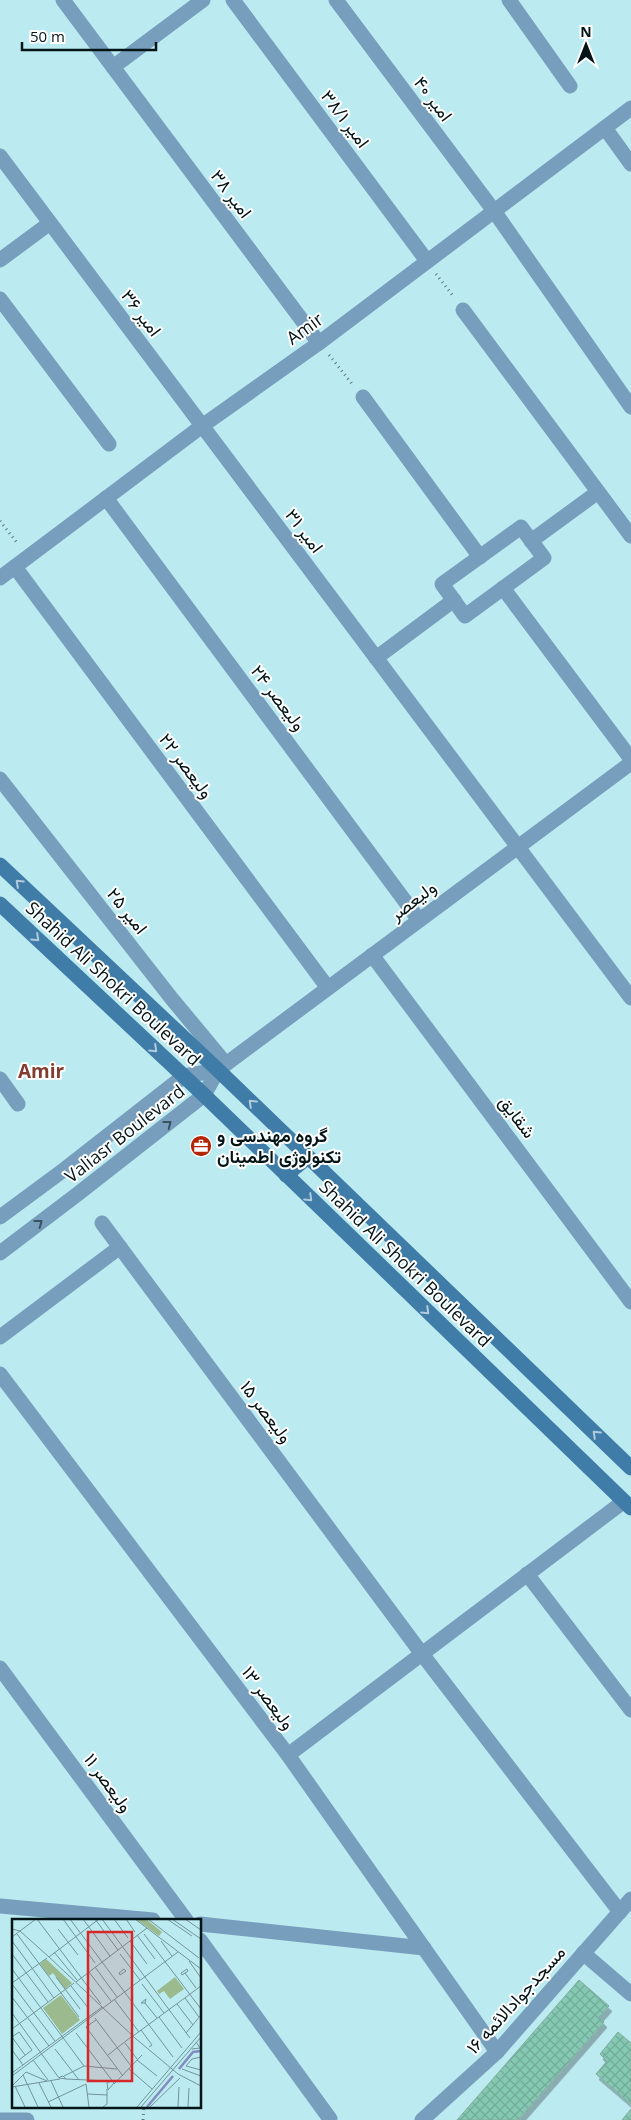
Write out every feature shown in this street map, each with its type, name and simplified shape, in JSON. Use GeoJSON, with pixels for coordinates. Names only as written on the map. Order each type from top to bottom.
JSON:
{"type":"FeatureCollection","features":[{"type":"Feature","properties":{"kind":"main road","name":"Shahid Ali Shokri Boulevard"},"geometry":{"type":"LineString","coordinates":[[0,865],[222,1067],[308,1157],[631,1468]]}},
{"type":"Feature","properties":{"kind":"main road","name":"Shahid Ali Shokri Boulevard"},"geometry":{"type":"LineString","coordinates":[[0,904],[204,1095],[627,1505]]}},
{"type":"Feature","properties":{"kind":"main road"},"geometry":{"type":"LineString","coordinates":[[286,1175],[308,1157]]}},
{"type":"Feature","properties":{"kind":"street","name":"امیر ۳۸"},"geometry":{"type":"LineString","coordinates":[[63,0],[319,343]]}},
{"type":"Feature","properties":{"kind":"street"},"geometry":{"type":"LineString","coordinates":[[113,67],[203,0]]}},
{"type":"Feature","properties":{"kind":"street","name":"امیر ۳۸/۱"},"geometry":{"type":"LineString","coordinates":[[233,0],[427,261]]}},
{"type":"Feature","properties":{"kind":"street"},"geometry":{"type":"LineString","coordinates":[[509,0],[570,86]]}},
{"type":"Feature","properties":{"kind":"street","name":"امیر ۴۰"},"geometry":{"type":"LineString","coordinates":[[344,3],[494,211],[631,407]]}},
{"type":"Feature","properties":{"kind":"street","name":"Amir"},"geometry":{"type":"LineString","coordinates":[[0,578],[202,426],[319,343],[631,108]]}},
{"type":"Feature","properties":{"kind":"street"},"geometry":{"type":"LineString","coordinates":[[605,128],[631,164]]}},
{"type":"Feature","properties":{"kind":"street","name":"امیر ۳۶"},"geometry":{"type":"LineString","coordinates":[[0,156],[202,426]]}},
{"type":"Feature","properties":{"kind":"street"},"geometry":{"type":"LineString","coordinates":[[0,260],[50,223]]}},
{"type":"Feature","properties":{"kind":"street"},"geometry":{"type":"LineString","coordinates":[[0,299],[109,444]]}},
{"type":"Feature","properties":{"kind":"street"},"geometry":{"type":"LineString","coordinates":[[463,310],[631,536]]}},
{"type":"Feature","properties":{"kind":"street"},"geometry":{"type":"LineString","coordinates":[[363,397],[480,557]]}},
{"type":"Feature","properties":{"kind":"street","name":"امیر ۳۱"},"geometry":{"type":"LineString","coordinates":[[202,426],[631,998]]}},
{"type":"Feature","properties":{"kind":"street"},"geometry":{"type":"LineString","coordinates":[[531,541],[598,492]]}},
{"type":"Feature","properties":{"kind":"street","name":"ولیعصر ۲۴"},"geometry":{"type":"LineString","coordinates":[[106,498],[419,920]]}},
{"type":"Feature","properties":{"kind":"street"},"geometry":{"type":"LineString","coordinates":[[521,527],[531,541],[544,558],[465,616],[442,584],[521,527]]}},
{"type":"Feature","properties":{"kind":"street","name":"ولیعصر ۲۲"},"geometry":{"type":"LineString","coordinates":[[15,567],[328,988]]}},
{"type":"Feature","properties":{"kind":"street"},"geometry":{"type":"LineString","coordinates":[[503,588],[631,758]]}},
{"type":"Feature","properties":{"kind":"street"},"geometry":{"type":"LineString","coordinates":[[376,658],[454,600]]}},
{"type":"Feature","properties":{"kind":"street","name":"ولیعصر"},"geometry":{"type":"LineString","coordinates":[[222,1067],[631,763]]}},
{"type":"Feature","properties":{"kind":"street","name":"امیر ۲۵"},"geometry":{"type":"LineString","coordinates":[[0,780],[172,999],[222,1067]]}},
{"type":"Feature","properties":{"kind":"street","name":"شقایق"},"geometry":{"type":"LineString","coordinates":[[372,955],[631,1302]]}},
{"type":"Feature","properties":{"kind":"street","name":"Valiasr Boulevard"},"geometry":{"type":"LineString","coordinates":[[0,1216],[65,1169],[184,1076],[222,1067]]}},
{"type":"Feature","properties":{"kind":"street","name":"Valiasr Boulevard"},"geometry":{"type":"LineString","coordinates":[[0,1252],[80,1193],[204,1095],[222,1067]]}},
{"type":"Feature","properties":{"kind":"street"},"geometry":{"type":"LineString","coordinates":[[0,1080],[18,1104]]}},
{"type":"Feature","properties":{"kind":"street","name":"ولیعصر ۱۵"},"geometry":{"type":"LineString","coordinates":[[102,1223],[422,1654],[620,1912]]}},
{"type":"Feature","properties":{"kind":"street"},"geometry":{"type":"LineString","coordinates":[[0,1337],[120,1247]]}},
{"type":"Feature","properties":{"kind":"street","name":"ولیعصر ۱۳"},"geometry":{"type":"LineString","coordinates":[[0,1374],[288,1755],[497,2052]]}},
{"type":"Feature","properties":{"kind":"street"},"geometry":{"type":"LineString","coordinates":[[288,1755],[527,1574],[627,1505]]}},
{"type":"Feature","properties":{"kind":"street"},"geometry":{"type":"LineString","coordinates":[[527,1574],[631,1710]]}},
{"type":"Feature","properties":{"kind":"street","name":"ولیعصر ۱۱"},"geometry":{"type":"LineString","coordinates":[[0,1668],[185,1919]]}},
{"type":"Feature","properties":{"kind":"street","name":"مسجدجوادالائمه ۱۶"},"geometry":{"type":"LineString","coordinates":[[422,2120],[497,2052],[631,1899]]}},
{"type":"Feature","properties":{"kind":"street"},"geometry":{"type":"LineString","coordinates":[[0,1906],[142,1919]]}},
{"type":"Feature","properties":{"kind":"street"},"geometry":{"type":"LineString","coordinates":[[201,1924],[424,1948]]}},
{"type":"Feature","properties":{"kind":"street"},"geometry":{"type":"LineString","coordinates":[[201,1941],[329,2120]]}},
{"type":"Feature","properties":{"kind":"street"},"geometry":{"type":"LineString","coordinates":[[583,1953],[631,1994]]}},
{"type":"Feature","properties":{"kind":"street"},"geometry":{"type":"LineString","coordinates":[[0,2120],[27,2120]]}},
{"type":"Feature","properties":{"kind":"path"},"geometry":{"type":"LineString","coordinates":[[427,261],[463,310]]}},
{"type":"Feature","properties":{"kind":"path"},"geometry":{"type":"LineString","coordinates":[[319,343],[363,397]]}},
{"type":"Feature","properties":{"kind":"path"},"geometry":{"type":"LineString","coordinates":[[0,521],[28,557]]}},
{"type":"Feature","properties":{"kind":"building"},"geometry":{"type":"Polygon","coordinates":[[[579,1980],[609,2006],[599,2017],[604,2022],[518,2120],[457,2120],[579,1980]]]}},
{"type":"Feature","properties":{"kind":"building"},"geometry":{"type":"Polygon","coordinates":[[[618,2032],[631,2043],[631,2104],[596,2074],[607,2061],[600,2054],[618,2032]]]}},
{"type":"Feature","properties":{"kind":"building"},"geometry":{"type":"Polygon","coordinates":[[[631,2109],[631,2120],[622,2120],[631,2109]]]}},
{"type":"Feature","properties":{"kind":"place","name":"گروه مهندسی و تکنولوژی اطمینان"},"geometry":{"type":"Point","coordinates":[201,1146]}},
{"type":"Feature","properties":{"kind":"district","name":"Amir"},"geometry":{"type":"Point","coordinates":[41,1071]}}]}
